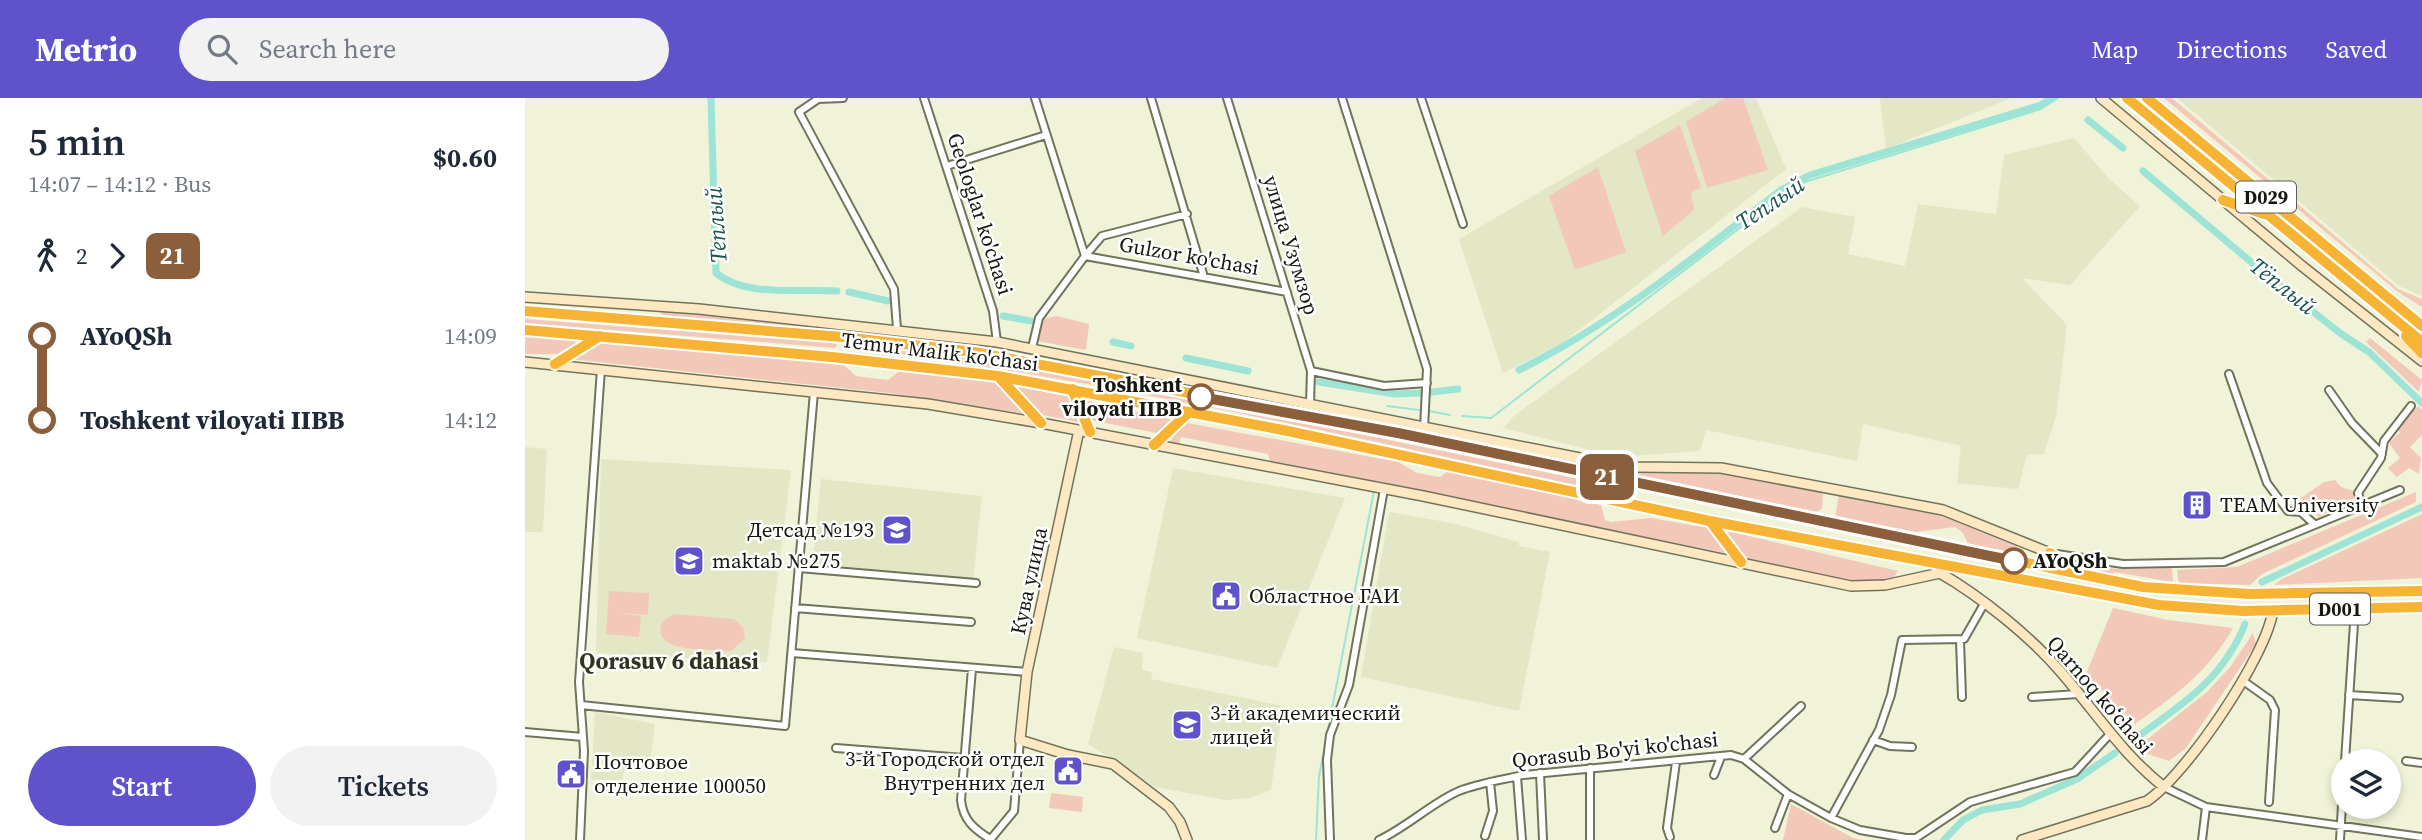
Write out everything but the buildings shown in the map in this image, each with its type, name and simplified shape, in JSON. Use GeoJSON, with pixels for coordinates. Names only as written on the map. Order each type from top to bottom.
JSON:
{"type":"FeatureCollection","features":[{"type":"Feature","properties":{"kind":"highway","name":"D029"},"geometry":{"type":"LineString","coordinates":[[2127,98],[2422,342]]}},
{"type":"Feature","properties":{"kind":"highway","name":"D029"},"geometry":{"type":"LineString","coordinates":[[2147,98],[2422,326]]}},
{"type":"Feature","properties":{"kind":"highway"},"geometry":{"type":"LineString","coordinates":[[2223,201],[2269,216]]}},
{"type":"Feature","properties":{"kind":"highway"},"geometry":{"type":"LineString","coordinates":[[2386,296],[2422,320]]}},
{"type":"Feature","properties":{"kind":"highway"},"geometry":{"type":"LineString","coordinates":[[2378,306],[2422,353]]}},
{"type":"Feature","properties":{"kind":"highway","name":"Temur Malik ko'chasi"},"geometry":{"type":"LineString","coordinates":[[525,311],[846,337],[974,352],[1393,432],[2077,574],[2162,589],[2249,593],[2422,591]]}},
{"type":"Feature","properties":{"kind":"highway","name":"Temur Malik ko'chasi"},"geometry":{"type":"LineString","coordinates":[[525,330],[844,359],[998,376],[1072,388],[1940,568],[2159,605],[2242,611],[2422,607]]}},
{"type":"Feature","properties":{"kind":"highway"},"geometry":{"type":"LineString","coordinates":[[555,364],[601,336]]}},
{"type":"Feature","properties":{"kind":"highway"},"geometry":{"type":"LineString","coordinates":[[844,359],[846,337]]}},
{"type":"Feature","properties":{"kind":"highway"},"geometry":{"type":"LineString","coordinates":[[998,376],[1041,423]]}},
{"type":"Feature","properties":{"kind":"highway"},"geometry":{"type":"LineString","coordinates":[[1072,388],[1085,431]]}},
{"type":"Feature","properties":{"kind":"highway"},"geometry":{"type":"LineString","coordinates":[[1154,445],[1189,412]]}},
{"type":"Feature","properties":{"kind":"highway"},"geometry":{"type":"LineString","coordinates":[[1629,504],[1622,492],[1630,482]]}},
{"type":"Feature","properties":{"kind":"highway"},"geometry":{"type":"LineString","coordinates":[[1710,521],[1741,562]]}},
{"type":"Feature","properties":{"kind":"highway"},"geometry":{"type":"LineString","coordinates":[[1940,568],[1945,547]]}},
{"type":"Feature","properties":{"kind":"highway"},"geometry":{"type":"LineString","coordinates":[[2050,552],[2077,574]]}},
{"type":"Feature","properties":{"kind":"street"},"geometry":{"type":"LineString","coordinates":[[843,98],[818,98],[799,112],[894,289],[897,329]]}},
{"type":"Feature","properties":{"kind":"street","name":"Geologlar ko'chasi"},"geometry":{"type":"LineString","coordinates":[[924,98],[993,312],[997,342]]}},
{"type":"Feature","properties":{"kind":"street"},"geometry":{"type":"LineString","coordinates":[[1035,98],[1085,256]]}},
{"type":"Feature","properties":{"kind":"street"},"geometry":{"type":"LineString","coordinates":[[1151,98],[1205,277]]}},
{"type":"Feature","properties":{"kind":"street","name":"улица Узумзор"},"geometry":{"type":"LineString","coordinates":[[1227,98],[1311,371],[1310,404]]}},
{"type":"Feature","properties":{"kind":"street"},"geometry":{"type":"LineString","coordinates":[[1342,98],[1425,360],[1425,428]]}},
{"type":"Feature","properties":{"kind":"street"},"geometry":{"type":"LineString","coordinates":[[1420,98],[1463,224]]}},
{"type":"Feature","properties":{"kind":"street"},"geometry":{"type":"LineString","coordinates":[[2101,98],[2223,201],[2422,361]]}},
{"type":"Feature","properties":{"kind":"street"},"geometry":{"type":"LineString","coordinates":[[947,166],[1046,135]]}},
{"type":"Feature","properties":{"kind":"street"},"geometry":{"type":"LineString","coordinates":[[1033,348],[1039,318],[1102,236],[1187,214]]}},
{"type":"Feature","properties":{"kind":"street","name":"Gulzor ko'chasi"},"geometry":{"type":"LineString","coordinates":[[1085,256],[1286,292]]}},
{"type":"Feature","properties":{"kind":"street"},"geometry":{"type":"LineString","coordinates":[[525,297],[699,309],[897,329],[1033,348],[1517,446],[1637,467],[1721,468],[1943,510],[2050,552],[2106,563],[2219,563],[2400,489]]}},
{"type":"Feature","properties":{"kind":"street"},"geometry":{"type":"LineString","coordinates":[[525,362],[928,404],[1041,423],[1384,489],[1851,586],[1885,585],[1940,568]]}},
{"type":"Feature","properties":{"kind":"street"},"geometry":{"type":"LineString","coordinates":[[580,840],[583,737],[579,682],[601,369]]}},
{"type":"Feature","properties":{"kind":"street"},"geometry":{"type":"LineString","coordinates":[[1311,371],[1384,386],[1427,383]]}},
{"type":"Feature","properties":{"kind":"street"},"geometry":{"type":"LineString","coordinates":[[2229,374],[2267,483],[2288,511],[2301,512],[2314,524]]}},
{"type":"Feature","properties":{"kind":"street"},"geometry":{"type":"LineString","coordinates":[[2329,390],[2352,423],[2382,454]]}},
{"type":"Feature","properties":{"kind":"street"},"geometry":{"type":"LineString","coordinates":[[581,705],[785,726],[814,392]]}},
{"type":"Feature","properties":{"kind":"street"},"geometry":{"type":"LineString","coordinates":[[2362,505],[2358,493],[2382,454],[2384,441],[2410,406]]}},
{"type":"Feature","properties":{"kind":"street"},"geometry":{"type":"LineString","coordinates":[[1393,432],[1405,424]]}},
{"type":"Feature","properties":{"kind":"street","name":"Кува улица"},"geometry":{"type":"LineString","coordinates":[[1020,740],[1027,672],[1085,431]]}},
{"type":"Feature","properties":{"kind":"street"},"geometry":{"type":"LineString","coordinates":[[1517,446],[1530,461]]}},
{"type":"Feature","properties":{"kind":"street"},"geometry":{"type":"LineString","coordinates":[[1330,840],[1327,760],[1330,735],[1349,685],[1384,489]]}},
{"type":"Feature","properties":{"kind":"street"},"geometry":{"type":"LineString","coordinates":[[799,568],[976,583]]}},
{"type":"Feature","properties":{"kind":"street","name":"Qarnoq koʻchasi"},"geometry":{"type":"LineString","coordinates":[[1940,568],[2045,655],[2126,754],[2164,787],[2206,807],[2422,837]]}},
{"type":"Feature","properties":{"kind":"street"},"geometry":{"type":"LineString","coordinates":[[1831,818],[1873,740],[1891,695],[1902,640],[1960,641],[1964,639],[1984,604]]}},
{"type":"Feature","properties":{"kind":"street"},"geometry":{"type":"LineString","coordinates":[[795,608],[971,622]]}},
{"type":"Feature","properties":{"kind":"street"},"geometry":{"type":"LineString","coordinates":[[2346,749],[2355,608]]}},
{"type":"Feature","properties":{"kind":"street"},"geometry":{"type":"LineString","coordinates":[[2022,840],[2147,801],[2164,787],[2187,760],[2242,680],[2270,629],[2273,610]]}},
{"type":"Feature","properties":{"kind":"street"},"geometry":{"type":"LineString","coordinates":[[1960,641],[1962,697]]}},
{"type":"Feature","properties":{"kind":"street"},"geometry":{"type":"LineString","coordinates":[[792,653],[1027,672]]}},
{"type":"Feature","properties":{"kind":"street"},"geometry":{"type":"LineString","coordinates":[[972,669],[962,810],[972,827],[990,840],[1014,811],[1020,740],[1068,755],[1113,764],[1169,807],[1180,822],[1187,840]]}},
{"type":"Feature","properties":{"kind":"street"},"geometry":{"type":"LineString","coordinates":[[2242,680],[2270,700],[2275,710],[2269,802]]}},
{"type":"Feature","properties":{"kind":"street"},"geometry":{"type":"LineString","coordinates":[[2032,697],[2078,694]]}},
{"type":"Feature","properties":{"kind":"street"},"geometry":{"type":"LineString","coordinates":[[2349,695],[2399,698]]}},
{"type":"Feature","properties":{"kind":"street"},"geometry":{"type":"LineString","coordinates":[[1744,760],[1801,706]]}},
{"type":"Feature","properties":{"kind":"street"},"geometry":{"type":"LineString","coordinates":[[525,732],[583,737]]}},
{"type":"Feature","properties":{"kind":"street","name":"Qorasub Bo'yi ko'chasi"},"geometry":{"type":"LineString","coordinates":[[1379,840],[1403,829],[1458,792],[1490,782],[1590,768],[1731,755],[1744,760],[1788,793],[1831,818],[1875,834],[1916,838],[1970,802],[2075,772],[2110,734]]}},
{"type":"Feature","properties":{"kind":"street"},"geometry":{"type":"LineString","coordinates":[[1873,740],[1890,746],[1912,747]]}},
{"type":"Feature","properties":{"kind":"street"},"geometry":{"type":"LineString","coordinates":[[835,748],[964,758]]}},
{"type":"Feature","properties":{"kind":"street"},"geometry":{"type":"LineString","coordinates":[[1714,775],[1721,757]]}},
{"type":"Feature","properties":{"kind":"street"},"geometry":{"type":"LineString","coordinates":[[2406,761],[2422,763]]}},
{"type":"Feature","properties":{"kind":"street"},"geometry":{"type":"LineString","coordinates":[[1670,837],[1667,828],[1676,762]]}},
{"type":"Feature","properties":{"kind":"street"},"geometry":{"type":"LineString","coordinates":[[1590,768],[1590,840]]}},
{"type":"Feature","properties":{"kind":"street"},"geometry":{"type":"LineString","coordinates":[[1540,774],[1543,840]]}},
{"type":"Feature","properties":{"kind":"street"},"geometry":{"type":"LineString","coordinates":[[1517,777],[1522,840]]}},
{"type":"Feature","properties":{"kind":"street"},"geometry":{"type":"LineString","coordinates":[[1485,836],[1493,811],[1490,782]]}},
{"type":"Feature","properties":{"kind":"street"},"geometry":{"type":"LineString","coordinates":[[1775,828],[1788,793]]}},
{"type":"Feature","properties":{"kind":"street"},"geometry":{"type":"LineString","coordinates":[[2202,840],[2206,807]]}},
{"type":"Feature","properties":{"kind":"street"},"geometry":{"type":"LineString","coordinates":[[2340,840],[2341,819]]}},
{"type":"Feature","properties":{"kind":"shaded area"},"geometry":{"type":"Polygon","coordinates":[[[1702,98],[1756,98],[1786,169],[1561,344],[1503,373],[1459,239],[1702,98]]]}},
{"type":"Feature","properties":{"kind":"shaded area"},"geometry":{"type":"Polygon","coordinates":[[[1725,98],[1743,98],[1768,170],[1707,188],[1686,122],[1725,98]]]}},
{"type":"Feature","properties":{"kind":"shaded area"},"geometry":{"type":"Polygon","coordinates":[[[1880,98],[2011,98],[1886,149],[1880,98]]]}},
{"type":"Feature","properties":{"kind":"shaded area"},"geometry":{"type":"Polygon","coordinates":[[[2164,98],[2172,98],[2398,289],[2422,299],[2422,307],[2398,292],[2164,98]]]}},
{"type":"Feature","properties":{"kind":"shaded area"},"geometry":{"type":"Polygon","coordinates":[[[2177,98],[2422,98],[2422,296],[2399,286],[2177,98]]]}},
{"type":"Feature","properties":{"kind":"shaded area"},"geometry":{"type":"Polygon","coordinates":[[[1680,125],[1701,187],[1691,193],[1694,210],[1663,236],[1635,151],[1680,125]]]}},
{"type":"Feature","properties":{"kind":"shaded area"},"geometry":{"type":"Polygon","coordinates":[[[2074,138],[2109,179],[2140,206],[2070,285],[2022,278],[2067,325],[2056,417],[2044,454],[2027,455],[2018,489],[1957,483],[1961,446],[1863,424],[1857,461],[1706,430],[1700,451],[1618,457],[1503,428],[1515,415],[1802,207],[1855,217],[1848,254],[1905,266],[1918,204],[1996,214],[2004,155],[2074,138]]]}},
{"type":"Feature","properties":{"kind":"shaded area"},"geometry":{"type":"Polygon","coordinates":[[[1598,167],[1626,252],[1575,270],[1549,196],[1598,167]]]}},
{"type":"Feature","properties":{"kind":"shaded area"},"geometry":{"type":"Polygon","coordinates":[[[659,311],[824,324],[823,329],[663,315],[659,311]]]}},
{"type":"Feature","properties":{"kind":"shaded area"},"geometry":{"type":"Polygon","coordinates":[[[1057,316],[1089,324],[1086,350],[1037,341],[1042,319],[1057,316]]]}},
{"type":"Feature","properties":{"kind":"shaded area"},"geometry":{"type":"Polygon","coordinates":[[[525,319],[837,345],[835,348],[525,323],[525,319]]]}},
{"type":"Feature","properties":{"kind":"shaded area"},"geometry":{"type":"Polygon","coordinates":[[[525,336],[583,341],[559,354],[525,354],[525,336]]]}},
{"type":"Feature","properties":{"kind":"shaded area"},"geometry":{"type":"Polygon","coordinates":[[[2370,338],[2422,380],[2419,392],[2366,342],[2370,338]]]}},
{"type":"Feature","properties":{"kind":"shaded area"},"geometry":{"type":"Polygon","coordinates":[[[601,342],[844,365],[856,376],[888,380],[902,369],[1002,384],[1028,414],[889,393],[570,359],[601,342]]]}},
{"type":"Feature","properties":{"kind":"shaded area"},"geometry":{"type":"Polygon","coordinates":[[[858,346],[968,357],[1098,380],[1588,481],[1605,491],[1141,394],[860,349],[858,346]]]}},
{"type":"Feature","properties":{"kind":"shaded area"},"geometry":{"type":"Polygon","coordinates":[[[1014,386],[1071,397],[1083,423],[1038,414],[1014,386]]]}},
{"type":"Feature","properties":{"kind":"shaded area"},"geometry":{"type":"Polygon","coordinates":[[[1083,400],[1173,420],[1162,434],[1090,420],[1083,400]]]}},
{"type":"Feature","properties":{"kind":"shaded area"},"geometry":{"type":"Polygon","coordinates":[[[2418,406],[2422,410],[2422,435],[2410,447],[2421,458],[2419,474],[2409,468],[2397,477],[2388,468],[2400,458],[2389,443],[2400,432],[2396,428],[2418,406]]]}},
{"type":"Feature","properties":{"kind":"shaded area"},"geometry":{"type":"Polygon","coordinates":[[[1182,422],[1398,462],[1417,473],[1440,477],[1448,471],[1600,502],[1605,520],[1611,522],[1651,518],[1708,528],[1731,554],[1270,462],[1268,454],[1181,437],[1179,444],[1170,442],[1182,422]]]}},
{"type":"Feature","properties":{"kind":"shaded area"},"geometry":{"type":"Polygon","coordinates":[[[525,447],[547,449],[543,532],[525,532],[525,447]]]}},
{"type":"Feature","properties":{"kind":"shaded area"},"geometry":{"type":"Polygon","coordinates":[[[1525,450],[1621,470],[1708,471],[1823,492],[1822,509],[1814,513],[1529,455],[1525,450]]]}},
{"type":"Feature","properties":{"kind":"shaded area","name":"maktab №275"},"geometry":{"type":"Polygon","coordinates":[[[601,459],[791,470],[767,662],[596,653],[601,459]]]}},
{"type":"Feature","properties":{"kind":"shaded area","name":"Областное ГАИ"},"geometry":{"type":"Polygon","coordinates":[[[1173,468],[1345,498],[1277,668],[1137,638],[1173,468]]]}},
{"type":"Feature","properties":{"kind":"shaded area","name":"Детсад №193"},"geometry":{"type":"Polygon","coordinates":[[[821,479],[982,496],[973,580],[812,564],[821,479]]]}},
{"type":"Feature","properties":{"kind":"shaded area"},"geometry":{"type":"Polygon","coordinates":[[[2335,480],[2341,487],[2354,491],[2354,498],[2319,517],[2300,499],[2324,482],[2335,480]]]}},
{"type":"Feature","properties":{"kind":"shaded area"},"geometry":{"type":"Polygon","coordinates":[[[2416,492],[2416,502],[2262,574],[2250,585],[2179,583],[2177,570],[2237,567],[2416,492]]]}},
{"type":"Feature","properties":{"kind":"shaded area"},"geometry":{"type":"Polygon","coordinates":[[[1839,495],[1946,517],[2017,546],[2015,551],[2003,552],[1968,544],[1963,533],[1955,527],[1916,532],[1835,517],[1839,495]]]}},
{"type":"Feature","properties":{"kind":"shaded area"},"geometry":{"type":"Polygon","coordinates":[[[1389,512],[1452,523],[1519,542],[1519,546],[1550,552],[1519,711],[1361,677],[1389,512]]]}},
{"type":"Feature","properties":{"kind":"shaded area"},"geometry":{"type":"Polygon","coordinates":[[[2422,514],[2422,578],[2274,585],[2282,579],[2422,514]]]}},
{"type":"Feature","properties":{"kind":"shaded area"},"geometry":{"type":"Polygon","coordinates":[[[1723,530],[1898,571],[1894,577],[1875,580],[1837,579],[1798,572],[1741,558],[1723,530]]]}},
{"type":"Feature","properties":{"kind":"shaded area"},"geometry":{"type":"Polygon","coordinates":[[[2070,564],[2117,569],[2172,568],[2173,582],[2114,572],[2112,576],[2070,564]]]}},
{"type":"Feature","properties":{"kind":"shaded area"},"geometry":{"type":"Polygon","coordinates":[[[609,591],[649,593],[648,615],[618,613],[641,616],[639,637],[606,634],[609,591]]]}},
{"type":"Feature","properties":{"kind":"shaded area"},"geometry":{"type":"Polygon","coordinates":[[[2113,608],[2168,620],[2233,628],[2202,671],[2135,724],[2086,674],[2113,608]]]}},
{"type":"Feature","properties":{"kind":"shaded area"},"geometry":{"type":"Polygon","coordinates":[[[673,614],[734,619],[743,627],[745,639],[731,651],[684,648],[672,644],[664,639],[661,632],[663,621],[673,614]]]}},
{"type":"Feature","properties":{"kind":"shaded area"},"geometry":{"type":"Polygon","coordinates":[[[2253,633],[2256,644],[2186,748],[2169,761],[2145,753],[2140,745],[2208,691],[2231,666],[2253,633]]]}},
{"type":"Feature","properties":{"kind":"shaded area","name":"3-й академический лицей"},"geometry":{"type":"Polygon","coordinates":[[[1114,647],[1143,653],[1142,670],[1152,672],[1151,679],[1283,706],[1271,790],[1250,798],[1225,800],[1155,787],[1088,744],[1114,647]]]}},
{"type":"Feature","properties":{"kind":"shaded area"},"geometry":{"type":"Polygon","coordinates":[[[595,712],[655,724],[650,765],[624,771],[622,781],[591,779],[595,712]]]}},
{"type":"Feature","properties":{"kind":"shaded area"},"geometry":{"type":"Polygon","coordinates":[[[1051,793],[1083,797],[1082,812],[1049,808],[1051,793]]]}},
{"type":"Feature","properties":{"kind":"shaded area"},"geometry":{"type":"Polygon","coordinates":[[[1791,804],[1853,838],[1862,840],[1783,840],[1791,804]]]}},
{"type":"Feature","properties":{"kind":"waterway","name":"Теплый"},"geometry":{"type":"LineString","coordinates":[[711,98],[716,273],[728,281],[758,289],[837,291]]}},
{"type":"Feature","properties":{"kind":"waterway","name":"Теплый"},"geometry":{"type":"LineString","coordinates":[[1519,370],[1622,310],[1781,190],[1810,175],[2041,105],[2052,98]]}},
{"type":"Feature","properties":{"kind":"waterway"},"geometry":{"type":"LineString","coordinates":[[1462,416],[1491,418],[1783,195],[1808,181],[2041,109],[2058,98]]}},
{"type":"Feature","properties":{"kind":"waterway","name":"Тёплый"},"geometry":{"type":"LineString","coordinates":[[2088,120],[2123,148]]}},
{"type":"Feature","properties":{"kind":"waterway","name":"Тёплый"},"geometry":{"type":"LineString","coordinates":[[2143,171],[2263,272],[2340,333],[2369,352],[2422,403]]}},
{"type":"Feature","properties":{"kind":"waterway","name":"Теплый"},"geometry":{"type":"LineString","coordinates":[[849,292],[888,301]]}},
{"type":"Feature","properties":{"kind":"waterway","name":"Теплый"},"geometry":{"type":"LineString","coordinates":[[1003,316],[1031,321]]}},
{"type":"Feature","properties":{"kind":"waterway","name":"Теплый"},"geometry":{"type":"LineString","coordinates":[[1113,342],[1131,346]]}},
{"type":"Feature","properties":{"kind":"waterway","name":"Теплый"},"geometry":{"type":"LineString","coordinates":[[1186,358],[1248,371]]}},
{"type":"Feature","properties":{"kind":"waterway","name":"Теплый"},"geometry":{"type":"LineString","coordinates":[[1319,382],[1395,394],[1420,393]]}},
{"type":"Feature","properties":{"kind":"waterway","name":"Теплый"},"geometry":{"type":"LineString","coordinates":[[1432,392],[1458,389]]}},
{"type":"Feature","properties":{"kind":"waterway"},"geometry":{"type":"LineString","coordinates":[[1387,406],[1419,410]]}},
{"type":"Feature","properties":{"kind":"waterway"},"geometry":{"type":"LineString","coordinates":[[1429,411],[1450,415]]}},
{"type":"Feature","properties":{"kind":"waterway"},"geometry":{"type":"LineString","coordinates":[[1316,840],[1319,776],[1374,491]]}},
{"type":"Feature","properties":{"kind":"waterway"},"geometry":{"type":"LineString","coordinates":[[2262,582],[2422,507]]}},
{"type":"Feature","properties":{"kind":"waterway"},"geometry":{"type":"LineString","coordinates":[[2133,740],[2183,703],[2212,677],[2236,644],[2245,624]]}},
{"type":"Feature","properties":{"kind":"waterway"},"geometry":{"type":"LineString","coordinates":[[1944,840],[1963,820],[1982,810],[2020,804],[2077,779],[2115,753]]}},
{"type":"Feature","properties":{"kind":"bus line","name":"21"},"geometry":{"type":"LineString","coordinates":[[1201,397],[1398,433],[2014,561]]}},
{"type":"Feature","properties":{"kind":"place","name":"Toshkent viloyati IIBB"},"geometry":{"type":"Point","coordinates":[1201,397]}},
{"type":"Feature","properties":{"kind":"place","name":"TEAM University"},"geometry":{"type":"Point","coordinates":[2197,505]}},
{"type":"Feature","properties":{"kind":"place","name":"Детсад №193"},"geometry":{"type":"Point","coordinates":[897,530]}},
{"type":"Feature","properties":{"kind":"place","name":"maktab №275"},"geometry":{"type":"Point","coordinates":[689,561]}},
{"type":"Feature","properties":{"kind":"place","name":"AYoQSh"},"geometry":{"type":"Point","coordinates":[2014,561]}},
{"type":"Feature","properties":{"kind":"place","name":"Областное ГАИ"},"geometry":{"type":"Point","coordinates":[1226,596]}},
{"type":"Feature","properties":{"kind":"place","name":"3-й академический лицей"},"geometry":{"type":"Point","coordinates":[1187,725]}},
{"type":"Feature","properties":{"kind":"place","name":"3-й Городской отдел Внутренних дел"},"geometry":{"type":"Point","coordinates":[1068,771]}},
{"type":"Feature","properties":{"kind":"place","name":"Почтовое отделение 100050"},"geometry":{"type":"Point","coordinates":[571,774]}},
{"type":"Feature","properties":{"kind":"district","name":"Qorasuv 6 dahasi"},"geometry":{"type":"Point","coordinates":[669,661]}}]}
